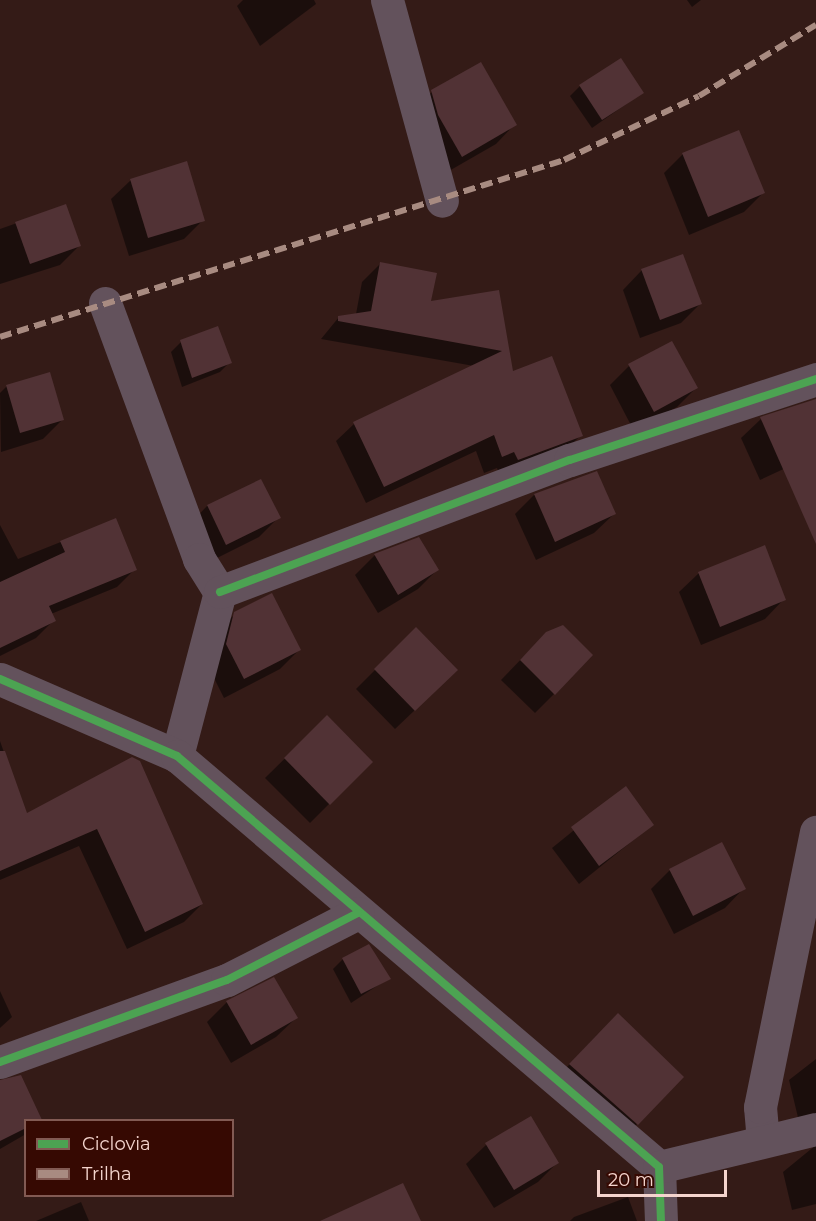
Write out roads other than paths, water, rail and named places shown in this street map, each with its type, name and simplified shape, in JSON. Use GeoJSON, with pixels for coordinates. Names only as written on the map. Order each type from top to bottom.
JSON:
{"type":"FeatureCollection","features":[{"type":"Feature","properties":{"kind":"street"},"geometry":{"type":"LineString","coordinates":[[387,0],[442,201]]}},
{"type":"Feature","properties":{"kind":"street"},"geometry":{"type":"LineString","coordinates":[[105,303],[199,559],[220,592],[177,756]]}},
{"type":"Feature","properties":{"kind":"street"},"geometry":{"type":"LineString","coordinates":[[220,592],[570,460],[816,380]]}},
{"type":"Feature","properties":{"kind":"street"},"geometry":{"type":"LineString","coordinates":[[0,679],[177,756],[358,913],[659,1167],[661,1221]]}},
{"type":"Feature","properties":{"kind":"street"},"geometry":{"type":"LineString","coordinates":[[763,1141],[760,1107],[816,832]]}},
{"type":"Feature","properties":{"kind":"street"},"geometry":{"type":"LineString","coordinates":[[0,1062],[227,981],[358,913]]}},
{"type":"Feature","properties":{"kind":"street"},"geometry":{"type":"LineString","coordinates":[[659,1167],[816,1129]]}}]}
